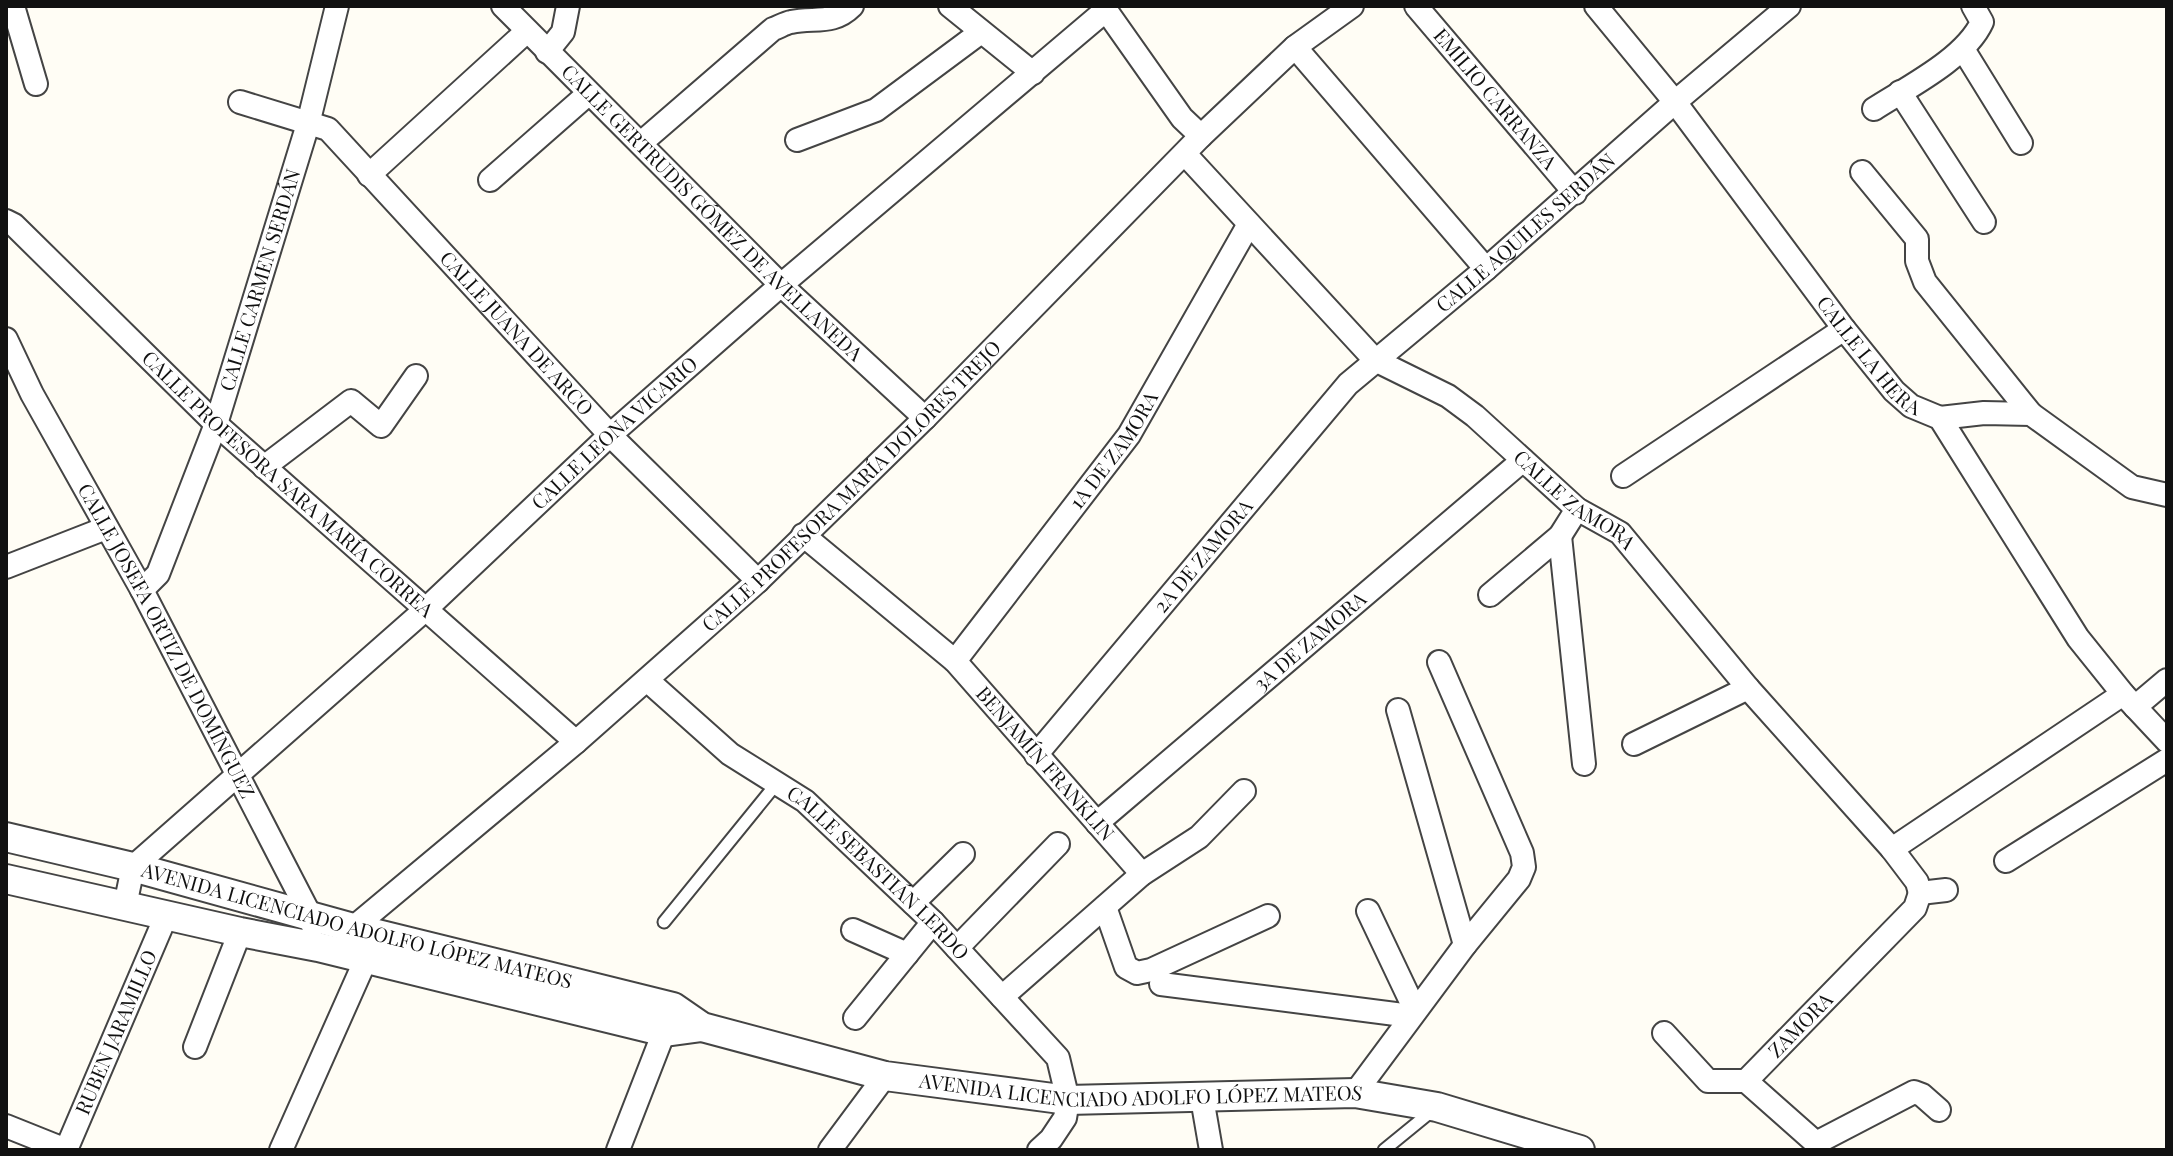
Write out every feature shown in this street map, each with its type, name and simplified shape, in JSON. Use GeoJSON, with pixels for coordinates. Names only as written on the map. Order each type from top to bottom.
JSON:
{"type":"FeatureCollection","features":[{"type":"Feature","properties":{"kind":"street"},"geometry":{"type":"LineString","coordinates":[[13,6],[36,84]]}},
{"type":"Feature","properties":{"kind":"street","name":"CALLE CARMEN SERDÁN"},"geometry":{"type":"LineString","coordinates":[[142,590],[158,574],[216,424],[308,124],[337,6]]}},
{"type":"Feature","properties":{"kind":"street","name":"CALLE GERTRUDIS GÓMEZ DE AVELLANEDA"},"geometry":{"type":"LineString","coordinates":[[503,6],[781,285],[925,418]]}},
{"type":"Feature","properties":{"kind":"street"},"geometry":{"type":"LineString","coordinates":[[547,52],[563,32],[568,6]]}},
{"type":"Feature","properties":{"kind":"street"},"geometry":{"type":"LineString","coordinates":[[641,143],[773,29],[791,22],[828,21],[844,14],[852,6]]}},
{"type":"Feature","properties":{"kind":"street"},"geometry":{"type":"LineString","coordinates":[[950,6],[1033,73]]}},
{"type":"Feature","properties":{"kind":"street","name":"CALLE PROFESORA MARÍA DOLORES TREJO"},"geometry":{"type":"LineString","coordinates":[[346,947],[758,581],[925,418],[1201,136],[1295,47],[1352,6]]}},
{"type":"Feature","properties":{"kind":"street","name":"EMILIO CARRANZA"},"geometry":{"type":"LineString","coordinates":[[1416,6],[1575,193]]}},
{"type":"Feature","properties":{"kind":"street","name":"CALLE LA HERA"},"geometry":{"type":"LineString","coordinates":[[1596,6],[1675,102],[1844,329],[1894,391],[1911,406],[1940,418],[2078,638],[2167,741]]}},
{"type":"Feature","properties":{"kind":"street"},"geometry":{"type":"LineString","coordinates":[[1874,109],[1963,49],[1982,22],[1973,6]]}},
{"type":"Feature","properties":{"kind":"street"},"geometry":{"type":"LineString","coordinates":[[1104,8],[1182,118],[1201,136]]}},
{"type":"Feature","properties":{"kind":"street","name":"CALLE LEONA VICARIO"},"geometry":{"type":"LineString","coordinates":[[133,867],[426,609],[610,435],[781,285],[1033,73],[1104,8]]}},
{"type":"Feature","properties":{"kind":"street","name":"CALLE AQUILES SERDÁN"},"geometry":{"type":"LineString","coordinates":[[1375,360],[1575,193],[1776,9]]}},
{"type":"Feature","properties":{"kind":"street"},"geometry":{"type":"LineString","coordinates":[[369,175],[527,31]]}},
{"type":"Feature","properties":{"kind":"street"},"geometry":{"type":"LineString","coordinates":[[797,140],[876,110],[981,32]]}},
{"type":"Feature","properties":{"kind":"street"},"geometry":{"type":"LineString","coordinates":[[1295,47],[1486,269]]}},
{"type":"Feature","properties":{"kind":"street"},"geometry":{"type":"LineString","coordinates":[[1963,49],[2021,143]]}},
{"type":"Feature","properties":{"kind":"street"},"geometry":{"type":"LineString","coordinates":[[1900,92],[1984,222]]}},
{"type":"Feature","properties":{"kind":"street"},"geometry":{"type":"LineString","coordinates":[[490,180],[588,94]]}},
{"type":"Feature","properties":{"kind":"street","name":"CALLE JUANA DE ARCO"},"geometry":{"type":"LineString","coordinates":[[240,102],[328,129],[610,435],[758,581]]}},
{"type":"Feature","properties":{"kind":"street","name":"CALLE ZAMORA"},"geometry":{"type":"LineString","coordinates":[[1185,154],[1375,360],[1448,396],[1475,416],[1577,509],[1620,533],[1748,688],[1892,849],[1917,882],[1920,893]]}},
{"type":"Feature","properties":{"kind":"street"},"geometry":{"type":"LineString","coordinates":[[1862,172],[1917,239],[1917,261],[1925,282],[2031,414],[2132,487],[2167,495]]}},
{"type":"Feature","properties":{"kind":"street","name":"CALLE PROFESORA SARA MARÍA CORREA"},"geometry":{"type":"LineString","coordinates":[[6,221],[25,236],[216,424],[576,742]]}},
{"type":"Feature","properties":{"kind":"street","name":"1A DE ZAMORA"},"geometry":{"type":"LineString","coordinates":[[955,661],[1129,435],[1249,224]]}},
{"type":"Feature","properties":{"kind":"street"},"geometry":{"type":"LineString","coordinates":[[1623,476],[1844,329]]}},
{"type":"Feature","properties":{"kind":"street","name":"CALLE JOSEFA ORTIZ DE DOMÍNGUEZ"},"geometry":{"type":"LineString","coordinates":[[6,339],[32,394],[142,590],[310,915],[346,947]]}},
{"type":"Feature","properties":{"kind":"street","name":"2A DE ZAMORA"},"geometry":{"type":"LineString","coordinates":[[1036,755],[1348,384],[1375,360]]}},
{"type":"Feature","properties":{"kind":"street"},"geometry":{"type":"LineString","coordinates":[[264,467],[351,401],[381,426],[416,376]]}},
{"type":"Feature","properties":{"kind":"street"},"geometry":{"type":"LineString","coordinates":[[1940,418],[1984,413],[2031,414]]}},
{"type":"Feature","properties":{"kind":"street","name":"3A DE ZAMORA"},"geometry":{"type":"LineString","coordinates":[[1097,823],[1523,460]]}},
{"type":"Feature","properties":{"kind":"street"},"geometry":{"type":"LineString","coordinates":[[1490,595],[1560,536],[1577,509]]}},
{"type":"Feature","properties":{"kind":"street"},"geometry":{"type":"LineString","coordinates":[[6,567],[106,528]]}},
{"type":"Feature","properties":{"kind":"street","name":"BENJAMÍN FRANKLIN"},"geometry":{"type":"LineString","coordinates":[[803,535],[955,661],[1142,874]]}},
{"type":"Feature","properties":{"kind":"street"},"geometry":{"type":"LineString","coordinates":[[1560,536],[1584,764]]}},
{"type":"Feature","properties":{"kind":"street"},"geometry":{"type":"LineString","coordinates":[[1355,1093],[1465,945],[1519,879],[1524,867],[1522,853],[1439,662]]}},
{"type":"Feature","properties":{"kind":"street","name":"CALLE SEBASTIÁN LERDO"},"geometry":{"type":"LineString","coordinates":[[647,680],[730,754],[805,801],[933,922],[1058,1058],[1068,1100]]}},
{"type":"Feature","properties":{"kind":"street"},"geometry":{"type":"LineString","coordinates":[[1892,849],[2129,700],[2167,680]]}},
{"type":"Feature","properties":{"kind":"street"},"geometry":{"type":"LineString","coordinates":[[1634,744],[1748,688]]}},
{"type":"Feature","properties":{"kind":"street"},"geometry":{"type":"LineString","coordinates":[[1398,710],[1465,945]]}},
{"type":"Feature","properties":{"kind":"street"},"geometry":{"type":"LineString","coordinates":[[2006,861],[2167,760]]}},
{"type":"Feature","properties":{"kind":"street"},"geometry":{"type":"LineString","coordinates":[[1002,997],[1142,874],[1199,837],[1244,791]]}},
{"type":"Feature","properties":{"kind":"street","name":"AVENIDA LICENCIADO ADOLFO LÓPEZ MATEOS"},"geometry":{"type":"LineString","coordinates":[[6,837],[133,867],[310,915],[346,947]]}},
{"type":"Feature","properties":{"kind":"street"},"geometry":{"type":"LineString","coordinates":[[957,948],[1058,844]]}},
{"type":"Feature","properties":{"kind":"street"},"geometry":{"type":"LineString","coordinates":[[913,903],[963,854]]}},
{"type":"Feature","properties":{"kind":"street"},"geometry":{"type":"LineString","coordinates":[[125,906],[133,867]]}},
{"type":"Feature","properties":{"kind":"street","name":"AVENIDA LICENCIADO ADOLFO LÓPEZ MATEOS"},"geometry":{"type":"LineString","coordinates":[[6,879],[240,932],[346,947],[669,1019],[885,1076],[1068,1100],[1355,1093],[1437,1107],[1580,1150]]}},
{"type":"Feature","properties":{"kind":"street"},"geometry":{"type":"LineString","coordinates":[[1920,893],[1946,890]]}},
{"type":"Feature","properties":{"kind":"street","name":"ZAMORA"},"geometry":{"type":"LineString","coordinates":[[1746,1081],[1915,908],[1920,893]]}},
{"type":"Feature","properties":{"kind":"street"},"geometry":{"type":"LineString","coordinates":[[1105,907],[1126,967],[1137,973],[1151,970],[1268,916]]}},
{"type":"Feature","properties":{"kind":"street"},"geometry":{"type":"LineString","coordinates":[[1368,911],[1413,1013]]}},
{"type":"Feature","properties":{"kind":"street","name":"RUBEN JARAMILLO"},"geometry":{"type":"LineString","coordinates":[[66,1150],[166,916]]}},
{"type":"Feature","properties":{"kind":"street"},"geometry":{"type":"LineString","coordinates":[[855,1018],[933,922]]}},
{"type":"Feature","properties":{"kind":"street"},"geometry":{"type":"LineString","coordinates":[[853,930],[907,954]]}},
{"type":"Feature","properties":{"kind":"street"},"geometry":{"type":"LineString","coordinates":[[195,1047],[240,932]]}},
{"type":"Feature","properties":{"kind":"street"},"geometry":{"type":"LineString","coordinates":[[288,1147],[346,947]]}},
{"type":"Feature","properties":{"kind":"street"},"geometry":{"type":"LineString","coordinates":[[1161,984],[1413,1013]]}},
{"type":"Feature","properties":{"kind":"street"},"geometry":{"type":"LineString","coordinates":[[618,1150],[669,1019]]}},
{"type":"Feature","properties":{"kind":"street"},"geometry":{"type":"LineString","coordinates":[[1664,1033],[1708,1081],[1746,1081],[1814,1146],[1914,1092],[1939,1110]]}},
{"type":"Feature","properties":{"kind":"street"},"geometry":{"type":"LineString","coordinates":[[830,1150],[885,1076]]}},
{"type":"Feature","properties":{"kind":"street"},"geometry":{"type":"LineString","coordinates":[[1202,1098],[1210,1149]]}},
{"type":"Feature","properties":{"kind":"street"},"geometry":{"type":"LineString","coordinates":[[1039,1150],[1065,1118],[1068,1100]]}},
{"type":"Feature","properties":{"kind":"street"},"geometry":{"type":"LineString","coordinates":[[6,1126],[66,1150]]}},
{"type":"Feature","properties":{"kind":"lane"},"geometry":{"type":"LineString","coordinates":[[664,922],[777,783]]}},
{"type":"Feature","properties":{"kind":"lane"},"geometry":{"type":"LineString","coordinates":[[1384,1150],[1437,1107]]}}]}
